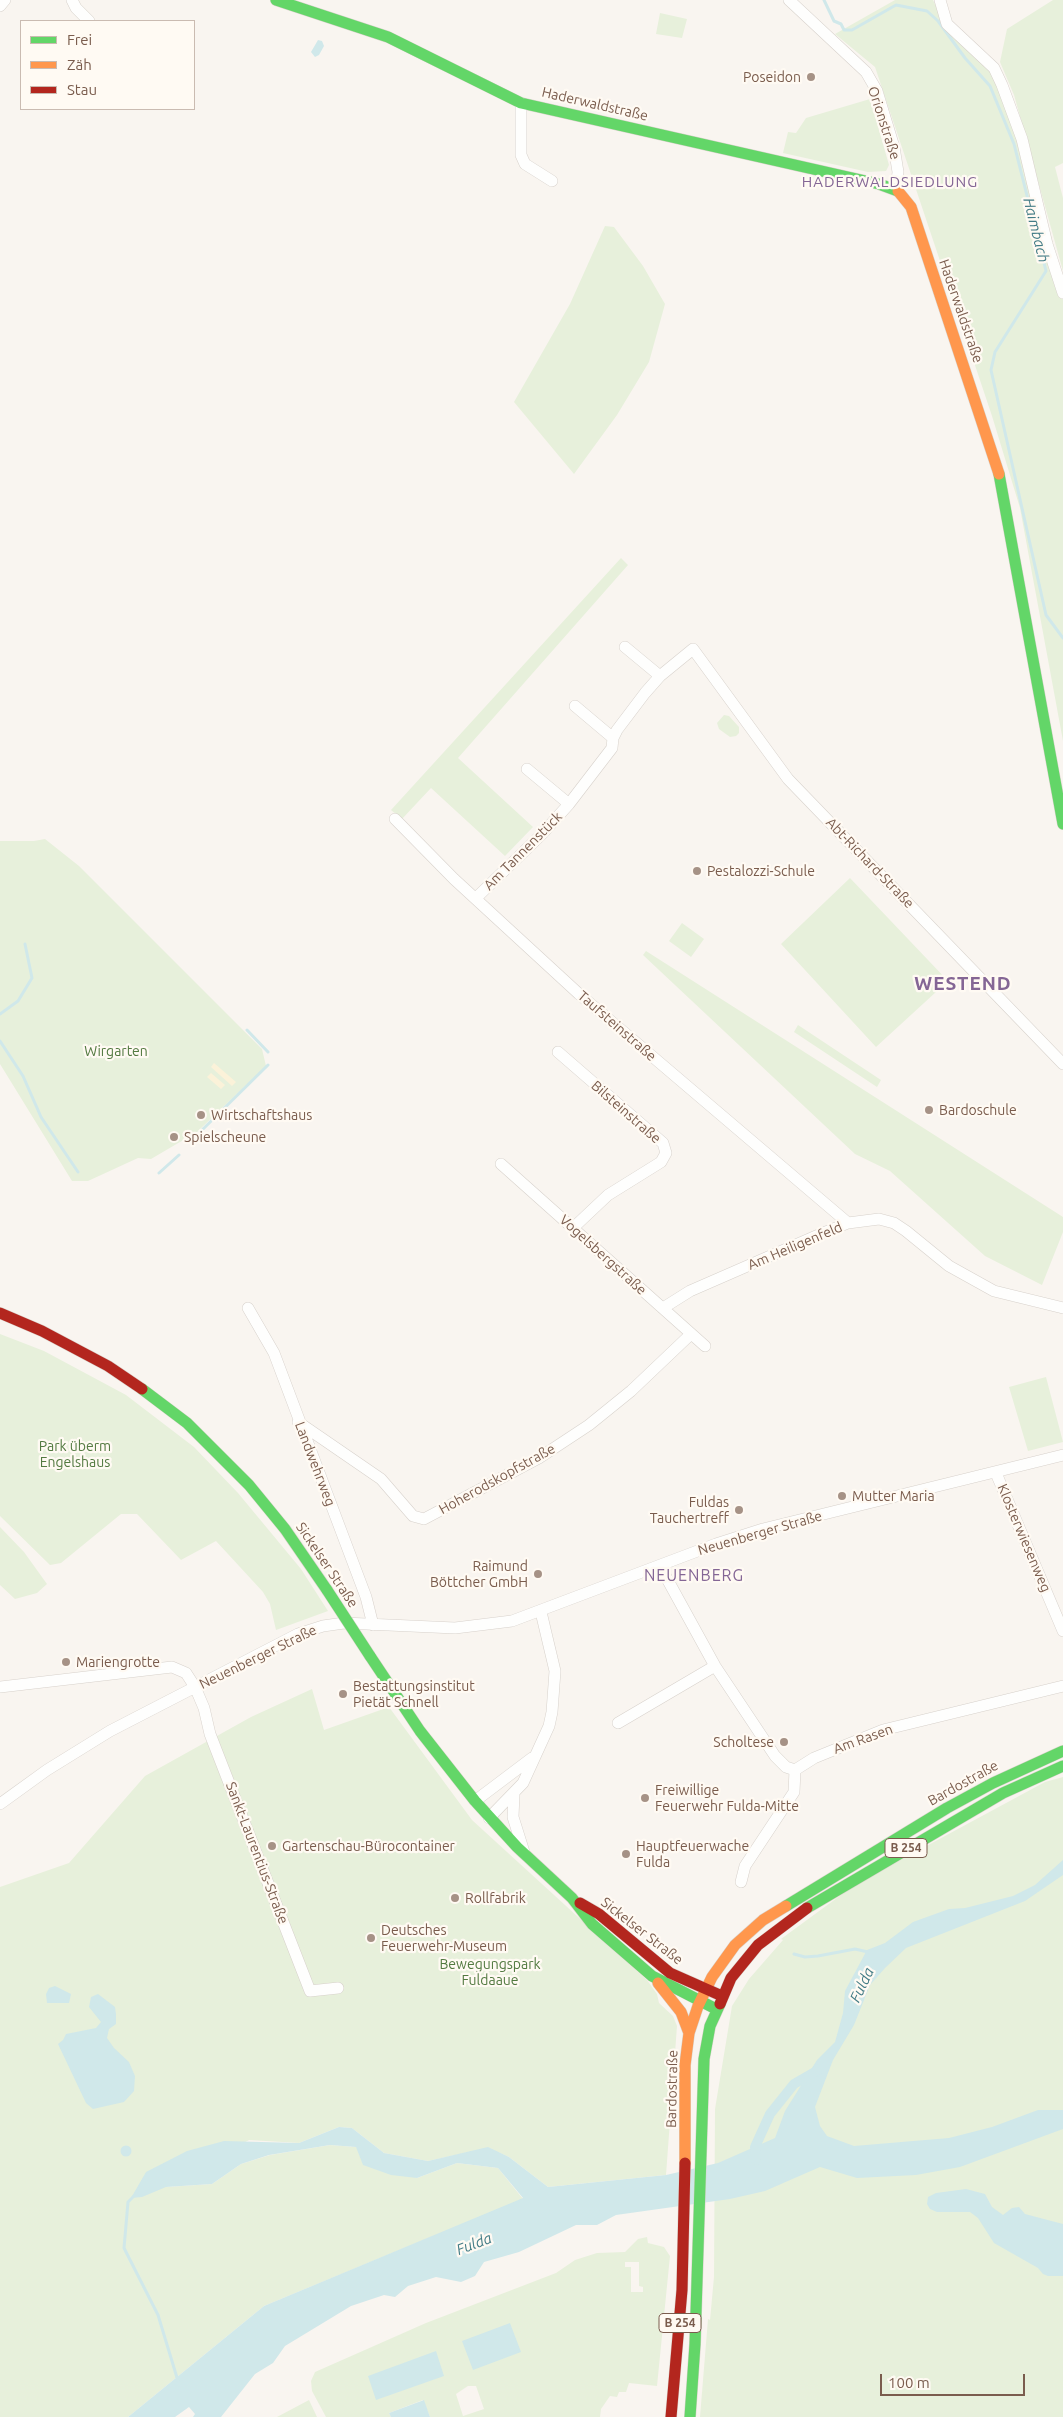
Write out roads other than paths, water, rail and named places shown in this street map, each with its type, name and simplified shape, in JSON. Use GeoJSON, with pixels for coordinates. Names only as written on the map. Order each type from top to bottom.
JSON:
{"type":"FeatureCollection","features":[{"type":"Feature","properties":{"kind":"main road","name":"Haderwaldstraße"},"geometry":{"type":"LineString","coordinates":[[276,0],[388,37],[520,103],[879,184],[896,190],[911,207],[1003,485],[1063,824]]}},
{"type":"Feature","properties":{"kind":"main road","name":"Sickelser Straße"},"geometry":{"type":"LineString","coordinates":[[0,1314],[48,1334],[108,1366],[147,1392],[187,1423],[249,1485],[285,1529],[420,1731],[489,1818],[572,1898],[592,1924],[652,1976],[716,2009]]}},
{"type":"Feature","properties":{"kind":"main road","name":"Bardostraße"},"geometry":{"type":"LineString","coordinates":[[671,2417],[680,2324],[684,2230],[685,2065],[689,2035],[700,2002],[722,1962],[762,1920],[947,1808],[993,1783],[1063,1751]]}},
{"type":"Feature","properties":{"kind":"main road","name":"Bardostraße"},"geometry":{"type":"LineString","coordinates":[[690,2417],[704,2058],[709,2031],[716,2009],[731,1978],[746,1957],[758,1945],[800,1912],[960,1816],[1003,1793],[1063,1766]]}},
{"type":"Feature","properties":{"kind":"main road","name":"Sickelser Straße"},"geometry":{"type":"LineString","coordinates":[[572,1898],[600,1914],[670,1974],[722,1996]]}},
{"type":"Feature","properties":{"kind":"main road"},"geometry":{"type":"LineString","coordinates":[[652,1976],[681,2012],[689,2035]]}},
{"type":"Feature","properties":{"kind":"street"},"geometry":{"type":"LineString","coordinates":[[0,6],[5,0]]}},
{"type":"Feature","properties":{"kind":"street"},"geometry":{"type":"LineString","coordinates":[[72,0],[76,8],[88,20]]}},
{"type":"Feature","properties":{"kind":"street","name":"Orionstraße"},"geometry":{"type":"LineString","coordinates":[[789,0],[866,72],[876,91],[894,148],[898,172],[896,190]]}},
{"type":"Feature","properties":{"kind":"street"},"geometry":{"type":"LineString","coordinates":[[940,0],[947,24],[994,68],[1002,85],[1022,139],[1047,244],[1063,293]]}},
{"type":"Feature","properties":{"kind":"street","name":"Haderwaldstraße"},"geometry":{"type":"LineString","coordinates":[[520,103],[522,155],[525,164],[552,181]]}},
{"type":"Feature","properties":{"kind":"street"},"geometry":{"type":"LineString","coordinates":[[625,647],[660,676]]}},
{"type":"Feature","properties":{"kind":"street","name":"Am Tannenstück"},"geometry":{"type":"LineString","coordinates":[[476,898],[543,833],[569,804],[612,748],[613,738],[645,692],[660,676],[693,649]]}},
{"type":"Feature","properties":{"kind":"street","name":"Abt-Richard-Straße"},"geometry":{"type":"LineString","coordinates":[[693,649],[788,779],[1063,1064]]}},
{"type":"Feature","properties":{"kind":"street"},"geometry":{"type":"LineString","coordinates":[[575,706],[613,738]]}},
{"type":"Feature","properties":{"kind":"street","name":"Am Tannenstück"},"geometry":{"type":"LineString","coordinates":[[527,769],[569,804]]}},
{"type":"Feature","properties":{"kind":"street","name":"Taufsteinstraße"},"geometry":{"type":"LineString","coordinates":[[395,819],[582,997],[848,1223]]}},
{"type":"Feature","properties":{"kind":"street","name":"Bilsteinstraße"},"geometry":{"type":"LineString","coordinates":[[558,1052],[663,1143],[666,1153],[661,1162],[608,1194],[573,1228]]}},
{"type":"Feature","properties":{"kind":"street","name":"Vogelsbergstraße"},"geometry":{"type":"LineString","coordinates":[[501,1164],[705,1346]]}},
{"type":"Feature","properties":{"kind":"street","name":"Am Heiligenfeld"},"geometry":{"type":"LineString","coordinates":[[663,1308],[690,1291],[848,1223],[879,1219],[894,1223],[949,1266],[972,1281],[994,1291],[1063,1308]]}},
{"type":"Feature","properties":{"kind":"street","name":"Landwehrweg"},"geometry":{"type":"LineString","coordinates":[[248,1308],[274,1353],[298,1422],[368,1603],[373,1624]]}},
{"type":"Feature","properties":{"kind":"street","name":"Hoherodskopfstraße"},"geometry":{"type":"LineString","coordinates":[[298,1422],[381,1479],[413,1516],[424,1519],[540,1458],[590,1425],[631,1391],[691,1334]]}},
{"type":"Feature","properties":{"kind":"street","name":"Neuenberger Straße"},"geometry":{"type":"LineString","coordinates":[[0,1804],[88,1744],[298,1634],[323,1626],[344,1623],[455,1628],[512,1621],[541,1612],[716,1544],[769,1527],[996,1473],[1063,1455]]}},
{"type":"Feature","properties":{"kind":"street","name":"Klosterwiesenweg"},"geometry":{"type":"LineString","coordinates":[[996,1473],[1063,1632]]}},
{"type":"Feature","properties":{"kind":"street"},"geometry":{"type":"LineString","coordinates":[[660,1566],[715,1666],[775,1756],[786,1767],[796,1770],[794,1792],[745,1866],[741,1882]]}},
{"type":"Feature","properties":{"kind":"street"},"geometry":{"type":"LineString","coordinates":[[489,1818],[514,1794],[526,1777],[532,1758],[549,1726],[556,1690],[553,1654],[541,1612]]}},
{"type":"Feature","properties":{"kind":"street"},"geometry":{"type":"LineString","coordinates":[[618,1723],[715,1666]]}},
{"type":"Feature","properties":{"kind":"street"},"geometry":{"type":"LineString","coordinates":[[0,1687],[172,1668],[186,1673],[195,1687]]}},
{"type":"Feature","properties":{"kind":"street","name":"Am Rasen"},"geometry":{"type":"LineString","coordinates":[[796,1770],[814,1758],[883,1730],[1063,1686]]}},
{"type":"Feature","properties":{"kind":"street","name":"Sankt-Laurentius-Straße"},"geometry":{"type":"LineString","coordinates":[[195,1687],[210,1734],[310,1991],[338,1988]]}},
{"type":"Feature","properties":{"kind":"street"},"geometry":{"type":"LineString","coordinates":[[475,1802],[532,1758]]}},
{"type":"Feature","properties":{"kind":"street"},"geometry":{"type":"LineString","coordinates":[[514,1794],[513,1817],[525,1854]]}},
{"type":"Feature","properties":{"kind":"water"},"geometry":{"type":"Polygon","coordinates":[[[318,40],[322,41],[324,46],[319,55],[315,57],[311,52],[318,40]]]}},
{"type":"Feature","properties":{"kind":"water","name":"Fulda"},"geometry":{"type":"Polygon","coordinates":[[[1063,1860],[1063,1875],[1025,1901],[906,1948],[885,1968],[870,1985],[854,2025],[833,2060],[815,2107],[820,2126],[827,2136],[854,2146],[949,2138],[992,2127],[1038,2110],[1063,2110],[1063,2129],[960,2167],[916,2175],[857,2178],[820,2167],[765,2191],[730,2199],[616,2215],[597,2225],[576,2225],[519,2252],[484,2262],[475,2276],[461,2282],[436,2277],[408,2286],[395,2297],[384,2295],[351,2306],[285,2346],[273,2363],[255,2374],[221,2417],[193,2417],[195,2414],[189,2407],[175,2417],[128,2417],[264,2306],[523,2198],[498,2168],[457,2163],[417,2178],[391,2175],[363,2165],[356,2147],[330,2145],[269,2155],[241,2164],[212,2184],[166,2187],[142,2197],[131,2198],[146,2172],[187,2151],[224,2141],[299,2143],[339,2127],[352,2128],[384,2153],[428,2161],[488,2147],[509,2157],[548,2187],[666,2175],[718,2163],[775,2138],[785,2111],[817,2060],[835,2042],[843,2013],[845,1991],[867,1950],[885,1943],[913,1922],[949,1909],[965,1908],[1013,1896],[1035,1885],[1063,1860]]]}},
{"type":"Feature","properties":{"kind":"water"},"geometry":{"type":"Polygon","coordinates":[[[55,1986],[71,1994],[69,2003],[47,2003],[46,1994],[49,1988],[55,1986]]]}},
{"type":"Feature","properties":{"kind":"water"},"geometry":{"type":"Polygon","coordinates":[[[98,1994],[115,2007],[116,2024],[109,2029],[107,2038],[114,2048],[129,2062],[135,2076],[134,2091],[124,2102],[93,2109],[86,2103],[58,2044],[66,2034],[96,2028],[101,2022],[89,2007],[91,1997],[98,1994]]]}},
{"type":"Feature","properties":{"kind":"water"},"geometry":{"type":"Polygon","coordinates":[[[126,2145],[132,2151],[126,2157],[120,2151],[126,2145]]]}},
{"type":"Feature","properties":{"kind":"water"},"geometry":{"type":"Polygon","coordinates":[[[966,2189],[985,2194],[992,2207],[1003,2215],[1012,2208],[1019,2207],[1025,2214],[1063,2224],[1063,2276],[1043,2274],[1038,2268],[994,2243],[978,2218],[970,2212],[937,2212],[930,2209],[927,2204],[928,2197],[936,2193],[966,2189]]]}},
{"type":"Feature","properties":{"kind":"water"},"geometry":{"type":"Polygon","coordinates":[[[510,2323],[521,2352],[473,2370],[462,2341],[510,2323]]]}},
{"type":"Feature","properties":{"kind":"water"},"geometry":{"type":"Polygon","coordinates":[[[436,2351],[444,2376],[376,2400],[368,2376],[436,2351]]]}},
{"type":"Feature","properties":{"kind":"water"},"geometry":{"type":"Polygon","coordinates":[[[424,2400],[430,2417],[391,2417],[389,2413],[424,2400]]]}},
{"type":"Feature","properties":{"kind":"waterway","name":"Haimbach"},"geometry":{"type":"LineString","coordinates":[[824,0],[834,21],[841,24],[844,30],[852,30],[896,5],[927,11],[938,21],[965,58],[990,86],[1014,144],[1046,271],[995,352],[991,370],[1046,615],[1063,638]]}},
{"type":"Feature","properties":{"kind":"waterway"},"geometry":{"type":"LineString","coordinates":[[0,1014],[18,1001],[32,978],[25,944]]}},
{"type":"Feature","properties":{"kind":"waterway"},"geometry":{"type":"LineString","coordinates":[[247,1030],[268,1052]]}},
{"type":"Feature","properties":{"kind":"waterway"},"geometry":{"type":"LineString","coordinates":[[0,1041],[23,1076],[41,1117],[78,1172]]}},
{"type":"Feature","properties":{"kind":"waterway"},"geometry":{"type":"LineString","coordinates":[[200,1132],[268,1065]]}},
{"type":"Feature","properties":{"kind":"waterway"},"geometry":{"type":"LineString","coordinates":[[159,1173],[179,1155]]}},
{"type":"Feature","properties":{"kind":"waterway"},"geometry":{"type":"LineString","coordinates":[[794,1954],[805,1957],[818,1956],[855,1949],[868,1952]]}},
{"type":"Feature","properties":{"kind":"waterway"},"geometry":{"type":"LineString","coordinates":[[756,2160],[755,2147],[770,2114],[794,2084],[820,2069]]}},
{"type":"Feature","properties":{"kind":"waterway"},"geometry":{"type":"LineString","coordinates":[[134,2196],[128,2202],[124,2248],[158,2315],[178,2381]]}},
{"type":"Feature","properties":{"kind":"place","name":"Poseidon"},"geometry":{"type":"Point","coordinates":[811,77]}},
{"type":"Feature","properties":{"kind":"place","name":"Pestalozzi-Schule"},"geometry":{"type":"Point","coordinates":[697,871]}},
{"type":"Feature","properties":{"kind":"place","name":"Bardoschule"},"geometry":{"type":"Point","coordinates":[929,1110]}},
{"type":"Feature","properties":{"kind":"place","name":"Wirtschaftshaus"},"geometry":{"type":"Point","coordinates":[201,1115]}},
{"type":"Feature","properties":{"kind":"place","name":"Spielscheune"},"geometry":{"type":"Point","coordinates":[174,1137]}},
{"type":"Feature","properties":{"kind":"place","name":"Mutter Maria"},"geometry":{"type":"Point","coordinates":[842,1496]}},
{"type":"Feature","properties":{"kind":"place","name":"Fuldas Tauchertreff"},"geometry":{"type":"Point","coordinates":[739,1510]}},
{"type":"Feature","properties":{"kind":"place","name":"Raimund Böttcher GmbH"},"geometry":{"type":"Point","coordinates":[538,1574]}},
{"type":"Feature","properties":{"kind":"place","name":"Mariengrotte"},"geometry":{"type":"Point","coordinates":[66,1662]}},
{"type":"Feature","properties":{"kind":"place","name":"Bestattungsinstitut Pietät Schnell"},"geometry":{"type":"Point","coordinates":[343,1694]}},
{"type":"Feature","properties":{"kind":"place","name":"Scholtese"},"geometry":{"type":"Point","coordinates":[784,1742]}},
{"type":"Feature","properties":{"kind":"place","name":"Freiwillige Feuerwehr Fulda-Mitte"},"geometry":{"type":"Point","coordinates":[645,1798]}},
{"type":"Feature","properties":{"kind":"place","name":"Gartenschau-Bürocontainer"},"geometry":{"type":"Point","coordinates":[272,1846]}},
{"type":"Feature","properties":{"kind":"place","name":"Hauptfeuerwache Fulda"},"geometry":{"type":"Point","coordinates":[626,1854]}},
{"type":"Feature","properties":{"kind":"place","name":"Rollfabrik"},"geometry":{"type":"Point","coordinates":[455,1898]}},
{"type":"Feature","properties":{"kind":"place","name":"Deutsches Feuerwehr-Museum"},"geometry":{"type":"Point","coordinates":[371,1938]}},
{"type":"Feature","properties":{"kind":"district","name":"HADERWALDSIEDLUNG"},"geometry":{"type":"Point","coordinates":[890,182]}},
{"type":"Feature","properties":{"kind":"district","name":"WESTEND"},"geometry":{"type":"Point","coordinates":[963,984]}},
{"type":"Feature","properties":{"kind":"district","name":"NEUENBERG"},"geometry":{"type":"Point","coordinates":[694,1576]}},
{"type":"Feature","properties":{"kind":"park label","name":"Wirgarten"},"geometry":{"type":"Point","coordinates":[116,1051]}},
{"type":"Feature","properties":{"kind":"park label","name":"Park überm Engelshaus"},"geometry":{"type":"Point","coordinates":[75,1454]}},
{"type":"Feature","properties":{"kind":"park label","name":"Bewegungspark Fuldaaue"},"geometry":{"type":"Point","coordinates":[490,1972]}}]}
